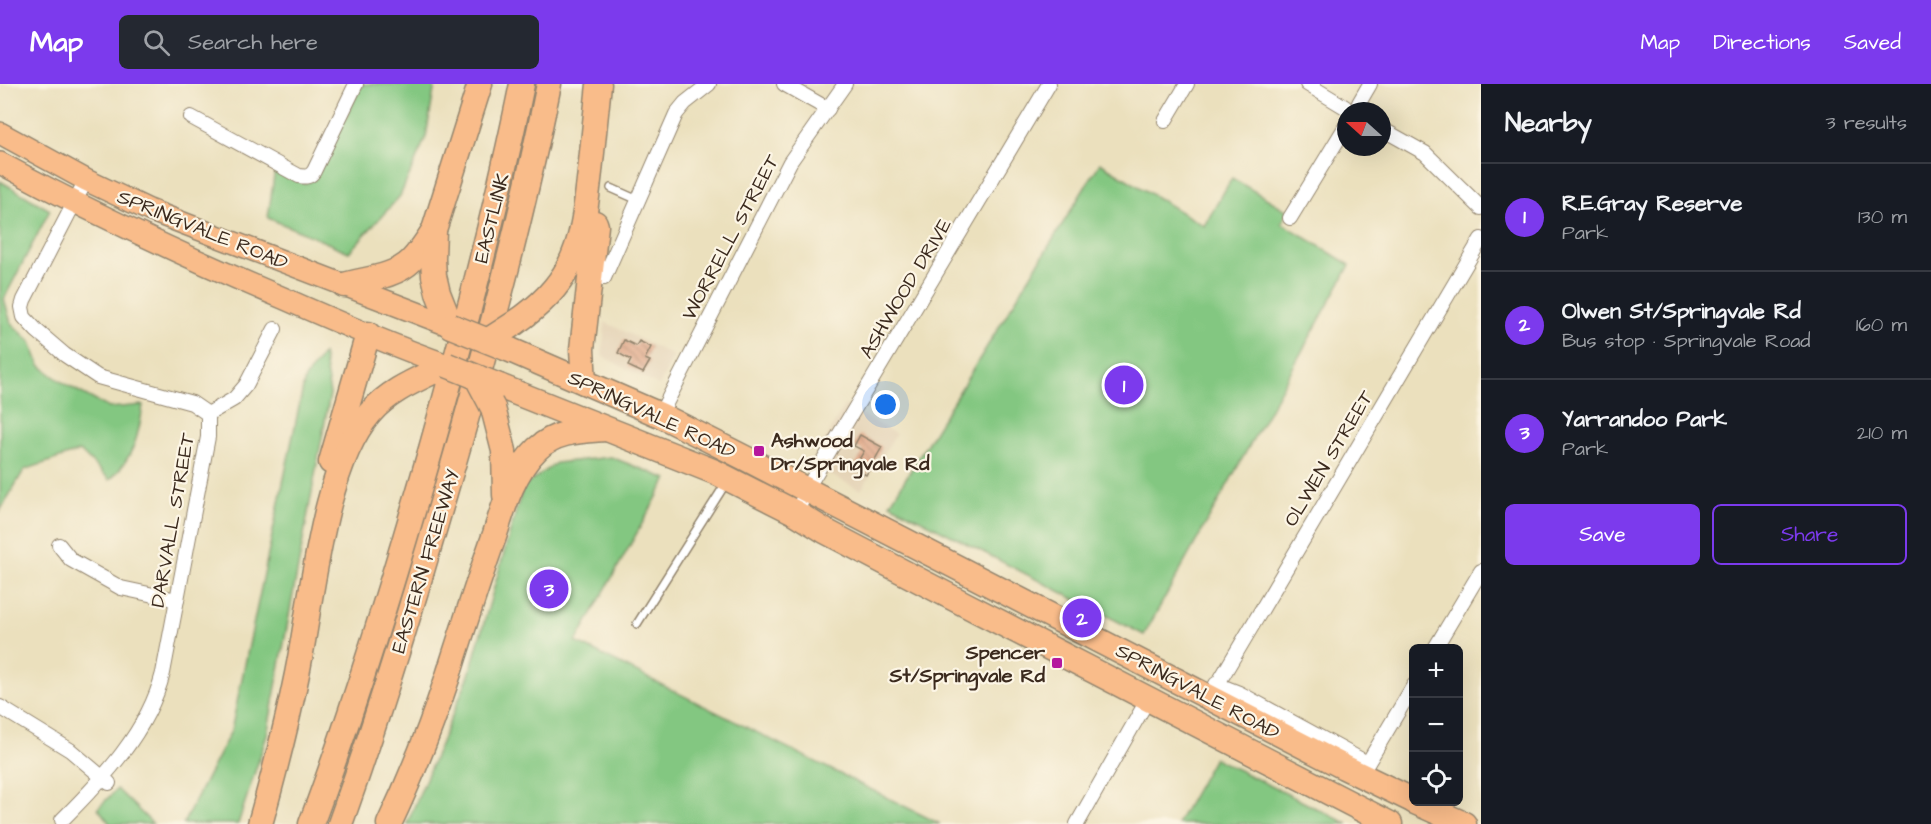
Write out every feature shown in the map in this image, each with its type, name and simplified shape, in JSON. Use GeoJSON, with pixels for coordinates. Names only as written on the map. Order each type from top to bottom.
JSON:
{"type":"FeatureCollection","features":[{"type":"Feature","properties":{"kind":"highway"},"geometry":{"type":"LineString","coordinates":[[448,361],[447,322],[434,276],[432,259],[434,230],[480,84]]}},
{"type":"Feature","properties":{"kind":"highway","name":"EASTLINK"},"geometry":{"type":"LineString","coordinates":[[448,361],[522,84]]}},
{"type":"Feature","properties":{"kind":"highway","name":"EASTLINK"},"geometry":{"type":"LineString","coordinates":[[500,294],[528,183],[549,84]]}},
{"type":"Feature","properties":{"kind":"highway"},"geometry":{"type":"LineString","coordinates":[[260,824],[297,674],[322,536],[335,486],[348,452],[363,423],[393,392],[448,361],[498,345],[516,323],[553,291],[569,267],[579,242],[586,204],[600,84]]}},
{"type":"Feature","properties":{"kind":"highway"},"geometry":{"type":"LineString","coordinates":[[584,382],[582,349],[596,226],[586,204]]}},
{"type":"Feature","properties":{"kind":"highway"},"geometry":{"type":"LineString","coordinates":[[344,285],[385,275],[406,266],[420,252],[434,230]]}},
{"type":"Feature","properties":{"kind":"highway","name":"EASTERN FREEWAY"},"geometry":{"type":"LineString","coordinates":[[340,824],[404,637],[500,294]]}},
{"type":"Feature","properties":{"kind":"highway","name":"SPRINGVALE ROAD"},"geometry":{"type":"LineString","coordinates":[[447,322],[660,415],[1213,691],[1364,769],[1409,798]]}},
{"type":"Feature","properties":{"kind":"highway"},"geometry":{"type":"LineString","coordinates":[[322,536],[326,486],[333,450],[368,334]]}},
{"type":"Feature","properties":{"kind":"highway","name":"SPRINGVALE ROAD"},"geometry":{"type":"LineString","coordinates":[[448,361],[476,376],[496,397],[610,428],[690,460],[729,479],[796,513],[834,536],[1390,824]]}},
{"type":"Feature","properties":{"kind":"highway","name":"EASTERN FREEWAY"},"geometry":{"type":"LineString","coordinates":[[311,824],[391,585],[448,361]]}},
{"type":"Feature","properties":{"kind":"highway"},"geometry":{"type":"LineString","coordinates":[[389,824],[430,726],[501,512],[505,494],[506,466],[496,397]]}},
{"type":"Feature","properties":{"kind":"highway"},"geometry":{"type":"LineString","coordinates":[[501,512],[522,468],[538,448],[561,434],[610,428]]}},
{"type":"Feature","properties":{"kind":"highway","name":"SPRINGVALE ROAD"},"geometry":{"type":"LineString","coordinates":[[1425,806],[1464,824]]}},
{"type":"Feature","properties":{"kind":"main road","name":"SPRINGVALE ROAD"},"geometry":{"type":"LineString","coordinates":[[0,133],[86,180],[175,221],[447,322]]}},
{"type":"Feature","properties":{"kind":"main road","name":"SPRINGVALE ROAD"},"geometry":{"type":"LineString","coordinates":[[0,163],[75,203],[205,265],[368,334],[448,361]]}},
{"type":"Feature","properties":{"kind":"street"},"geometry":{"type":"LineString","coordinates":[[191,117],[299,176],[311,176],[356,84]]}},
{"type":"Feature","properties":{"kind":"street"},"geometry":{"type":"LineString","coordinates":[[603,281],[638,200],[681,116],[685,103],[709,84]]}},
{"type":"Feature","properties":{"kind":"street"},"geometry":{"type":"LineString","coordinates":[[784,84],[828,109]]}},
{"type":"Feature","properties":{"kind":"street","name":"WORRELL STREET"},"geometry":{"type":"LineString","coordinates":[[660,415],[790,162],[845,84]]}},
{"type":"Feature","properties":{"kind":"street","name":"ASHWOOD DRIVE"},"geometry":{"type":"LineString","coordinates":[[796,513],[808,489],[1049,84]]}},
{"type":"Feature","properties":{"kind":"street"},"geometry":{"type":"LineString","coordinates":[[1165,121],[1187,84]]}},
{"type":"Feature","properties":{"kind":"street"},"geometry":{"type":"LineString","coordinates":[[1307,84],[1339,102]]}},
{"type":"Feature","properties":{"kind":"street"},"geometry":{"type":"LineString","coordinates":[[1358,102],[1370,84]]}},
{"type":"Feature","properties":{"kind":"street"},"geometry":{"type":"LineString","coordinates":[[1391,134],[1425,153],[1481,208]]}},
{"type":"Feature","properties":{"kind":"street"},"geometry":{"type":"LineString","coordinates":[[1290,218],[1337,141]]}},
{"type":"Feature","properties":{"kind":"street"},"geometry":{"type":"LineString","coordinates":[[86,180],[24,300],[22,307],[24,317],[65,355],[98,377],[192,403],[208,414]]}},
{"type":"Feature","properties":{"kind":"street","name":"OLWEN STREET"},"geometry":{"type":"LineString","coordinates":[[1213,691],[1481,239]]}},
{"type":"Feature","properties":{"kind":"street","name":"DARVALL STREET"},"geometry":{"type":"LineString","coordinates":[[60,822],[90,801],[130,750],[161,682],[208,438],[208,414],[234,399],[246,385],[275,329]]}},
{"type":"Feature","properties":{"kind":"street"},"geometry":{"type":"LineString","coordinates":[[59,544],[71,560],[121,588],[177,600]]}},
{"type":"Feature","properties":{"kind":"street"},"geometry":{"type":"LineString","coordinates":[[1437,644],[1481,572]]}},
{"type":"Feature","properties":{"kind":"street"},"geometry":{"type":"LineString","coordinates":[[1364,769],[1409,692]]}},
{"type":"Feature","properties":{"kind":"street"},"geometry":{"type":"LineString","coordinates":[[1077,824],[1148,699]]}},
{"type":"Feature","properties":{"kind":"street"},"geometry":{"type":"LineString","coordinates":[[0,707],[109,776]]}},
{"type":"Feature","properties":{"kind":"lane"},"geometry":{"type":"LineString","coordinates":[[611,188],[638,200]]}},
{"type":"Feature","properties":{"kind":"lane"},"geometry":{"type":"LineString","coordinates":[[638,624],[729,479]]}},
{"type":"Feature","properties":{"kind":"shaded area"},"geometry":{"type":"Polygon","coordinates":[[[605,322],[674,356],[659,386],[602,356],[605,322]]]}},
{"type":"Feature","properties":{"kind":"shaded area"},"geometry":{"type":"Polygon","coordinates":[[[845,405],[896,434],[861,490],[810,465],[845,405]]]}},
{"type":"Feature","properties":{"kind":"green space"},"geometry":{"type":"Polygon","coordinates":[[[362,84],[435,84],[426,137],[400,196],[349,252],[268,218],[275,169],[305,184],[315,179],[362,84]]]}},
{"type":"Feature","properties":{"kind":"green space"},"geometry":{"type":"Polygon","coordinates":[[[1100,163],[1204,226],[1232,178],[1288,211],[1282,223],[1350,265],[1144,635],[890,504],[1100,163]]]}},
{"type":"Feature","properties":{"kind":"green space"},"geometry":{"type":"Polygon","coordinates":[[[0,181],[50,210],[4,299],[11,323],[31,342],[40,365],[65,384],[109,408],[143,405],[134,446],[118,472],[110,480],[80,451],[24,470],[0,511],[0,181]]]}},
{"type":"Feature","properties":{"kind":"green space"},"geometry":{"type":"Polygon","coordinates":[[[323,354],[330,394],[267,735],[238,824],[183,824],[231,731],[305,378],[323,354]]]}},
{"type":"Feature","properties":{"kind":"green space"},"geometry":{"type":"Polygon","coordinates":[[[611,457],[667,479],[576,642],[940,824],[407,824],[469,675],[523,487],[556,463],[611,457]]]}},
{"type":"Feature","properties":{"kind":"green space"},"geometry":{"type":"Polygon","coordinates":[[[1214,758],[1348,824],[1177,824],[1214,758]]]}},
{"type":"Feature","properties":{"kind":"green space"},"geometry":{"type":"Polygon","coordinates":[[[117,789],[153,824],[110,824],[98,808],[117,789]]]}},
{"type":"Feature","properties":{"kind":"building"},"geometry":{"type":"Polygon","coordinates":[[[624,340],[636,346],[639,341],[651,347],[645,359],[650,361],[643,373],[628,366],[631,360],[618,353],[624,340]]]}},
{"type":"Feature","properties":{"kind":"building"},"geometry":{"type":"Polygon","coordinates":[[[860,435],[882,447],[866,475],[854,468],[864,451],[854,446],[860,435]]]}},
{"type":"Feature","properties":{"kind":"place","name":"R.E.Gray Reserve"},"geometry":{"type":"Point","coordinates":[1124,385]}},
{"type":"Feature","properties":{"kind":"place","name":"Ashwood Dr/Springvale Rd"},"geometry":{"type":"Point","coordinates":[759,451]}},
{"type":"Feature","properties":{"kind":"place","name":"Yarrandoo Park"},"geometry":{"type":"Point","coordinates":[549,589]}},
{"type":"Feature","properties":{"kind":"place","name":"Olwen St/Springvale Rd"},"geometry":{"type":"Point","coordinates":[1082,618]}},
{"type":"Feature","properties":{"kind":"place","name":"Spencer St/Springvale Rd"},"geometry":{"type":"Point","coordinates":[1057,663]}}]}
